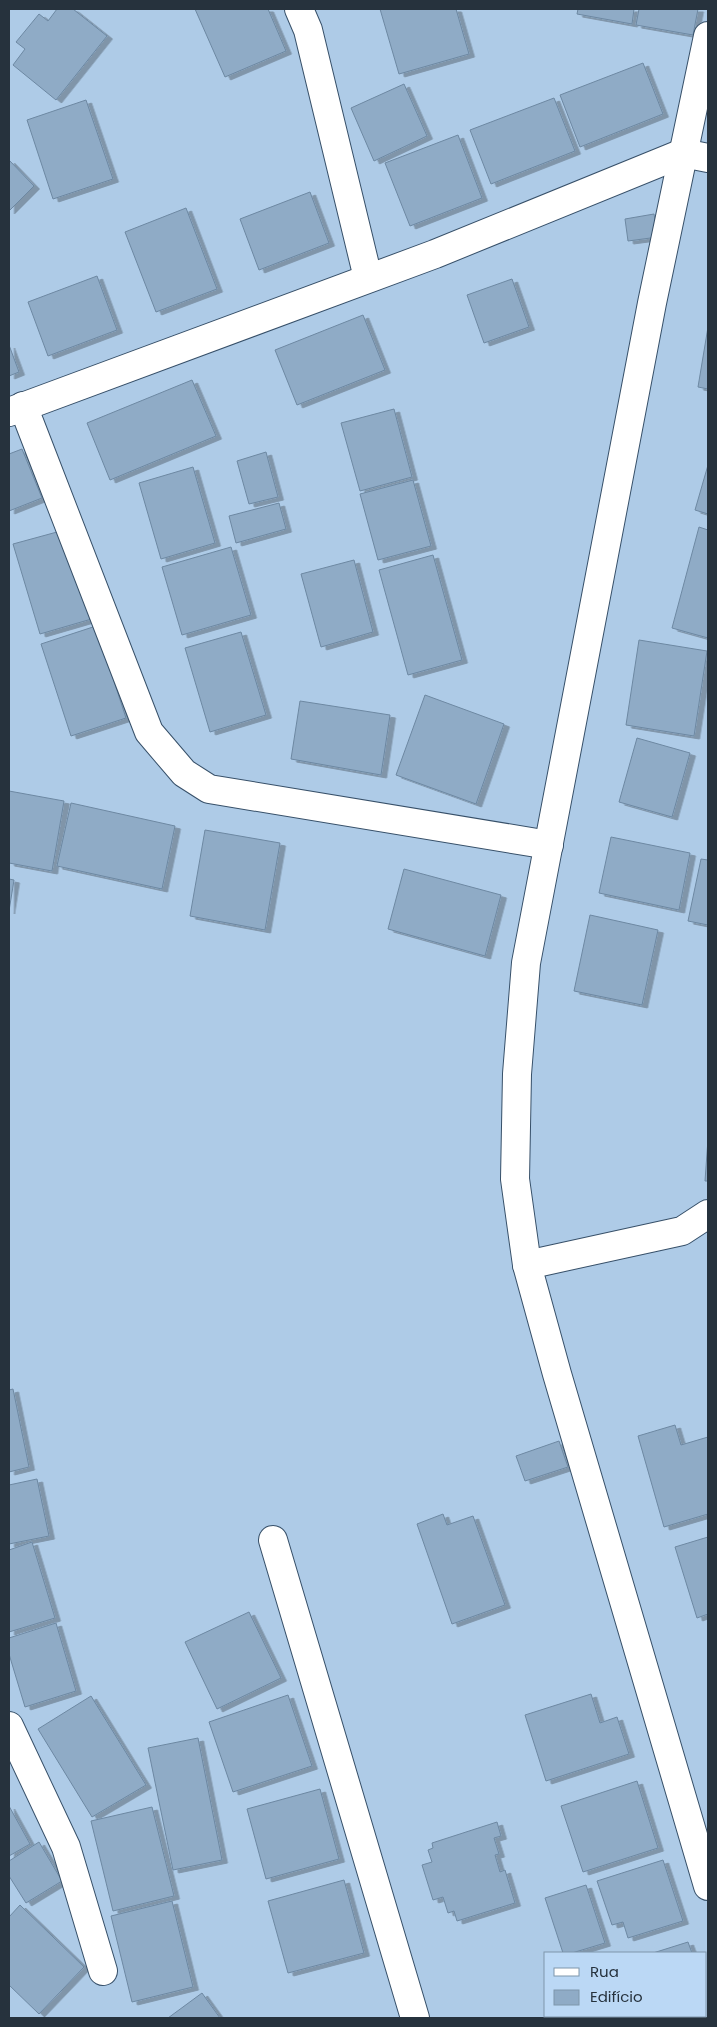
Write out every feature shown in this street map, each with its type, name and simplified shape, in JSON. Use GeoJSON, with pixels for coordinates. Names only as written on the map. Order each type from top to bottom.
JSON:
{"type":"FeatureCollection","features":[{"type":"Feature","properties":{"kind":"street"},"geometry":{"type":"LineString","coordinates":[[299,9],[308,30],[368,278]]}},
{"type":"Feature","properties":{"kind":"street"},"geometry":{"type":"LineString","coordinates":[[708,36],[695,155],[549,845],[526,963],[517,1074],[515,1179],[527,1265],[559,1383],[708,1886]]}},
{"type":"Feature","properties":{"kind":"street"},"geometry":{"type":"LineString","coordinates":[[549,845],[209,788],[184,773],[149,732],[16,409],[435,254],[695,155]]}},
{"type":"Feature","properties":{"kind":"street"},"geometry":{"type":"LineString","coordinates":[[527,1265],[682,1231],[708,1214]]}},
{"type":"Feature","properties":{"kind":"street"},"geometry":{"type":"LineString","coordinates":[[273,1540],[415,2018]]}},
{"type":"Feature","properties":{"kind":"street"},"geometry":{"type":"LineString","coordinates":[[9,1726],[66,1847],[103,1971]]}},
{"type":"Feature","properties":{"kind":"building"},"geometry":{"type":"Polygon","coordinates":[[[57,9],[73,9],[107,36],[56,100],[13,65],[25,49],[16,42],[39,14],[48,21],[57,9]]]}},
{"type":"Feature","properties":{"kind":"building"},"geometry":{"type":"Polygon","coordinates":[[[195,9],[268,9],[286,51],[225,77],[195,9]]]}},
{"type":"Feature","properties":{"kind":"building"},"geometry":{"type":"Polygon","coordinates":[[[380,9],[456,9],[469,54],[399,74],[380,9]]]}},
{"type":"Feature","properties":{"kind":"building"},"geometry":{"type":"Polygon","coordinates":[[[578,9],[634,9],[632,24],[577,14],[578,9]]]}},
{"type":"Feature","properties":{"kind":"building"},"geometry":{"type":"Polygon","coordinates":[[[639,9],[698,9],[693,35],[636,25],[639,9]]]}},
{"type":"Feature","properties":{"kind":"building"},"geometry":{"type":"Polygon","coordinates":[[[643,63],[663,114],[580,147],[560,95],[643,63]]]}},
{"type":"Feature","properties":{"kind":"building"},"geometry":{"type":"Polygon","coordinates":[[[404,84],[427,136],[374,161],[351,108],[404,84]]]}},
{"type":"Feature","properties":{"kind":"building"},"geometry":{"type":"Polygon","coordinates":[[[554,98],[575,151],[491,184],[470,130],[554,98]]]}},
{"type":"Feature","properties":{"kind":"building"},"geometry":{"type":"Polygon","coordinates":[[[86,100],[113,179],[53,199],[27,120],[86,100]]]}},
{"type":"Feature","properties":{"kind":"building"},"geometry":{"type":"Polygon","coordinates":[[[458,135],[482,198],[410,226],[385,163],[458,135]]]}},
{"type":"Feature","properties":{"kind":"building"},"geometry":{"type":"Polygon","coordinates":[[[9,160],[34,186],[9,211],[9,160]]]}},
{"type":"Feature","properties":{"kind":"building"},"geometry":{"type":"Polygon","coordinates":[[[310,192],[329,243],[259,270],[240,219],[310,192]]]}},
{"type":"Feature","properties":{"kind":"building"},"geometry":{"type":"Polygon","coordinates":[[[186,208],[217,289],[156,312],[125,232],[186,208]]]}},
{"type":"Feature","properties":{"kind":"building"},"geometry":{"type":"Polygon","coordinates":[[[654,214],[658,237],[628,241],[625,219],[654,214]]]}},
{"type":"Feature","properties":{"kind":"building"},"geometry":{"type":"Polygon","coordinates":[[[97,276],[117,330],[48,356],[28,302],[97,276]]]}},
{"type":"Feature","properties":{"kind":"building"},"geometry":{"type":"Polygon","coordinates":[[[512,279],[529,327],[484,343],[467,295],[512,279]]]}},
{"type":"Feature","properties":{"kind":"building"},"geometry":{"type":"Polygon","coordinates":[[[363,315],[385,370],[297,405],[275,350],[363,315]]]}},
{"type":"Feature","properties":{"kind":"building"},"geometry":{"type":"Polygon","coordinates":[[[708,327],[708,389],[698,387],[708,327]]]}},
{"type":"Feature","properties":{"kind":"building"},"geometry":{"type":"Polygon","coordinates":[[[9,345],[19,372],[9,376],[9,345]]]}},
{"type":"Feature","properties":{"kind":"building"},"geometry":{"type":"Polygon","coordinates":[[[192,380],[216,436],[110,480],[87,423],[192,380]]]}},
{"type":"Feature","properties":{"kind":"building"},"geometry":{"type":"Polygon","coordinates":[[[394,409],[412,477],[360,491],[341,423],[394,409]]]}},
{"type":"Feature","properties":{"kind":"building"},"geometry":{"type":"Polygon","coordinates":[[[22,449],[42,498],[9,511],[9,454],[22,449]]]}},
{"type":"Feature","properties":{"kind":"building"},"geometry":{"type":"Polygon","coordinates":[[[266,452],[278,497],[249,504],[237,461],[266,452]]]}},
{"type":"Feature","properties":{"kind":"building"},"geometry":{"type":"Polygon","coordinates":[[[708,465],[708,514],[695,510],[708,465]]]}},
{"type":"Feature","properties":{"kind":"building"},"geometry":{"type":"Polygon","coordinates":[[[193,467],[215,543],[161,559],[139,483],[193,467]]]}},
{"type":"Feature","properties":{"kind":"building"},"geometry":{"type":"Polygon","coordinates":[[[413,480],[431,546],[378,560],[360,494],[413,480]]]}},
{"type":"Feature","properties":{"kind":"building"},"geometry":{"type":"Polygon","coordinates":[[[279,503],[286,529],[236,543],[229,516],[279,503]]]}},
{"type":"Feature","properties":{"kind":"building"},"geometry":{"type":"Polygon","coordinates":[[[699,527],[708,530],[708,638],[672,628],[699,527]]]}},
{"type":"Feature","properties":{"kind":"building"},"geometry":{"type":"Polygon","coordinates":[[[68,529],[95,618],[40,634],[13,544],[68,529]]]}},
{"type":"Feature","properties":{"kind":"building"},"geometry":{"type":"Polygon","coordinates":[[[231,547],[251,615],[182,635],[162,567],[231,547]]]}},
{"type":"Feature","properties":{"kind":"building"},"geometry":{"type":"Polygon","coordinates":[[[433,555],[462,660],[408,675],[379,570],[433,555]]]}},
{"type":"Feature","properties":{"kind":"building"},"geometry":{"type":"Polygon","coordinates":[[[354,560],[373,632],[321,647],[301,574],[354,560]]]}},
{"type":"Feature","properties":{"kind":"building"},"geometry":{"type":"Polygon","coordinates":[[[96,626],[126,718],[71,736],[41,644],[96,626]]]}},
{"type":"Feature","properties":{"kind":"building"},"geometry":{"type":"Polygon","coordinates":[[[241,632],[266,715],[210,732],[185,648],[241,632]]]}},
{"type":"Feature","properties":{"kind":"building"},"geometry":{"type":"Polygon","coordinates":[[[639,640],[707,651],[694,736],[626,725],[639,640]]]}},
{"type":"Feature","properties":{"kind":"building"},"geometry":{"type":"Polygon","coordinates":[[[425,695],[504,724],[476,804],[396,775],[425,695]]]}},
{"type":"Feature","properties":{"kind":"building"},"geometry":{"type":"Polygon","coordinates":[[[300,701],[390,715],[381,775],[291,759],[300,701]]]}},
{"type":"Feature","properties":{"kind":"building"},"geometry":{"type":"Polygon","coordinates":[[[637,738],[690,753],[672,817],[619,802],[637,738]]]}},
{"type":"Feature","properties":{"kind":"building"},"geometry":{"type":"Polygon","coordinates":[[[9,791],[64,801],[52,871],[9,863],[9,791]]]}},
{"type":"Feature","properties":{"kind":"building"},"geometry":{"type":"Polygon","coordinates":[[[71,803],[175,826],[162,889],[57,866],[71,803]]]}},
{"type":"Feature","properties":{"kind":"building"},"geometry":{"type":"Polygon","coordinates":[[[205,830],[280,843],[265,930],[190,916],[205,830]]]}},
{"type":"Feature","properties":{"kind":"building"},"geometry":{"type":"Polygon","coordinates":[[[611,837],[690,853],[679,910],[599,893],[611,837]]]}},
{"type":"Feature","properties":{"kind":"building"},"geometry":{"type":"Polygon","coordinates":[[[701,859],[708,860],[708,925],[688,921],[701,859]]]}},
{"type":"Feature","properties":{"kind":"building"},"geometry":{"type":"Polygon","coordinates":[[[404,869],[501,895],[485,956],[388,929],[404,869]]]}},
{"type":"Feature","properties":{"kind":"building"},"geometry":{"type":"Polygon","coordinates":[[[9,879],[14,880],[9,911],[9,879]]]}},
{"type":"Feature","properties":{"kind":"building"},"geometry":{"type":"Polygon","coordinates":[[[590,915],[658,930],[642,1005],[574,991],[590,915]]]}},
{"type":"Feature","properties":{"kind":"building"},"geometry":{"type":"Polygon","coordinates":[[[708,1139],[708,1181],[705,1181],[708,1139]]]}},
{"type":"Feature","properties":{"kind":"building"},"geometry":{"type":"Polygon","coordinates":[[[13,1389],[29,1467],[9,1472],[9,1390],[13,1389]]]}},
{"type":"Feature","properties":{"kind":"building"},"geometry":{"type":"Polygon","coordinates":[[[675,1425],[681,1445],[708,1437],[708,1514],[664,1527],[638,1436],[675,1425]]]}},
{"type":"Feature","properties":{"kind":"building"},"geometry":{"type":"Polygon","coordinates":[[[559,1441],[568,1467],[525,1481],[516,1456],[559,1441]]]}},
{"type":"Feature","properties":{"kind":"building"},"geometry":{"type":"Polygon","coordinates":[[[37,1479],[49,1536],[9,1544],[9,1485],[37,1479]]]}},
{"type":"Feature","properties":{"kind":"building"},"geometry":{"type":"Polygon","coordinates":[[[443,1514],[447,1525],[473,1516],[505,1605],[452,1624],[417,1524],[443,1514]]]}},
{"type":"Feature","properties":{"kind":"building"},"geometry":{"type":"Polygon","coordinates":[[[708,1537],[708,1614],[697,1618],[675,1547],[708,1537]]]}},
{"type":"Feature","properties":{"kind":"building"},"geometry":{"type":"Polygon","coordinates":[[[32,1542],[55,1618],[9,1632],[9,1550],[32,1542]]]}},
{"type":"Feature","properties":{"kind":"building"},"geometry":{"type":"Polygon","coordinates":[[[249,1612],[281,1678],[217,1709],[185,1642],[249,1612]]]}},
{"type":"Feature","properties":{"kind":"building"},"geometry":{"type":"Polygon","coordinates":[[[56,1623],[76,1691],[25,1707],[9,1654],[9,1638],[56,1623]]]}},
{"type":"Feature","properties":{"kind":"building"},"geometry":{"type":"Polygon","coordinates":[[[591,1694],[600,1723],[617,1717],[629,1754],[546,1781],[525,1715],[591,1694]]]}},
{"type":"Feature","properties":{"kind":"building"},"geometry":{"type":"Polygon","coordinates":[[[288,1695],[312,1766],[233,1792],[209,1722],[288,1695]]]}},
{"type":"Feature","properties":{"kind":"building"},"geometry":{"type":"Polygon","coordinates":[[[91,1696],[146,1785],[92,1817],[38,1729],[91,1696]]]}},
{"type":"Feature","properties":{"kind":"building"},"geometry":{"type":"Polygon","coordinates":[[[198,1738],[222,1860],[173,1870],[148,1748],[198,1738]]]}},
{"type":"Feature","properties":{"kind":"building"},"geometry":{"type":"Polygon","coordinates":[[[637,1781],[658,1848],[583,1872],[561,1806],[637,1781]]]}},
{"type":"Feature","properties":{"kind":"building"},"geometry":{"type":"Polygon","coordinates":[[[320,1789],[339,1859],[266,1879],[247,1809],[320,1789]]]}},
{"type":"Feature","properties":{"kind":"building"},"geometry":{"type":"Polygon","coordinates":[[[9,1806],[30,1844],[9,1856],[9,1806]]]}},
{"type":"Feature","properties":{"kind":"building"},"geometry":{"type":"Polygon","coordinates":[[[152,1807],[174,1896],[113,1911],[91,1821],[152,1807]]]}},
{"type":"Feature","properties":{"kind":"building"},"geometry":{"type":"Polygon","coordinates":[[[497,1822],[501,1836],[494,1838],[499,1854],[495,1855],[500,1872],[505,1870],[515,1903],[457,1921],[454,1911],[448,1913],[443,1897],[433,1900],[422,1865],[432,1862],[428,1850],[433,1848],[432,1843],[497,1822]]]}},
{"type":"Feature","properties":{"kind":"building"},"geometry":{"type":"Polygon","coordinates":[[[39,1842],[62,1881],[26,1903],[9,1876],[9,1861],[39,1842]]]}},
{"type":"Feature","properties":{"kind":"building"},"geometry":{"type":"Polygon","coordinates":[[[663,1860],[683,1921],[628,1938],[623,1922],[612,1925],[597,1881],[663,1860]]]}},
{"type":"Feature","properties":{"kind":"building"},"geometry":{"type":"Polygon","coordinates":[[[344,1880],[364,1953],[288,1973],[268,1901],[344,1880]]]}},
{"type":"Feature","properties":{"kind":"building"},"geometry":{"type":"Polygon","coordinates":[[[586,1885],[605,1943],[575,1952],[563,1952],[545,1898],[586,1885]]]}},
{"type":"Feature","properties":{"kind":"building"},"geometry":{"type":"Polygon","coordinates":[[[172,1901],[193,1987],[132,2002],[111,1916],[172,1901]]]}},
{"type":"Feature","properties":{"kind":"building"},"geometry":{"type":"Polygon","coordinates":[[[20,1905],[84,1967],[39,2014],[9,1985],[9,1917],[20,1905]]]}},
{"type":"Feature","properties":{"kind":"building"},"geometry":{"type":"Polygon","coordinates":[[[688,1942],[692,1952],[656,1952],[688,1942]]]}},
{"type":"Feature","properties":{"kind":"building"},"geometry":{"type":"Polygon","coordinates":[[[202,1993],[220,2018],[168,2018],[202,1993]]]}},
{"type":"Feature","properties":{"kind":"building"},"geometry":{"type":"Polygon","coordinates":[[[648,2017],[694,2017],[690,2018],[648,2017]]]}}]}
